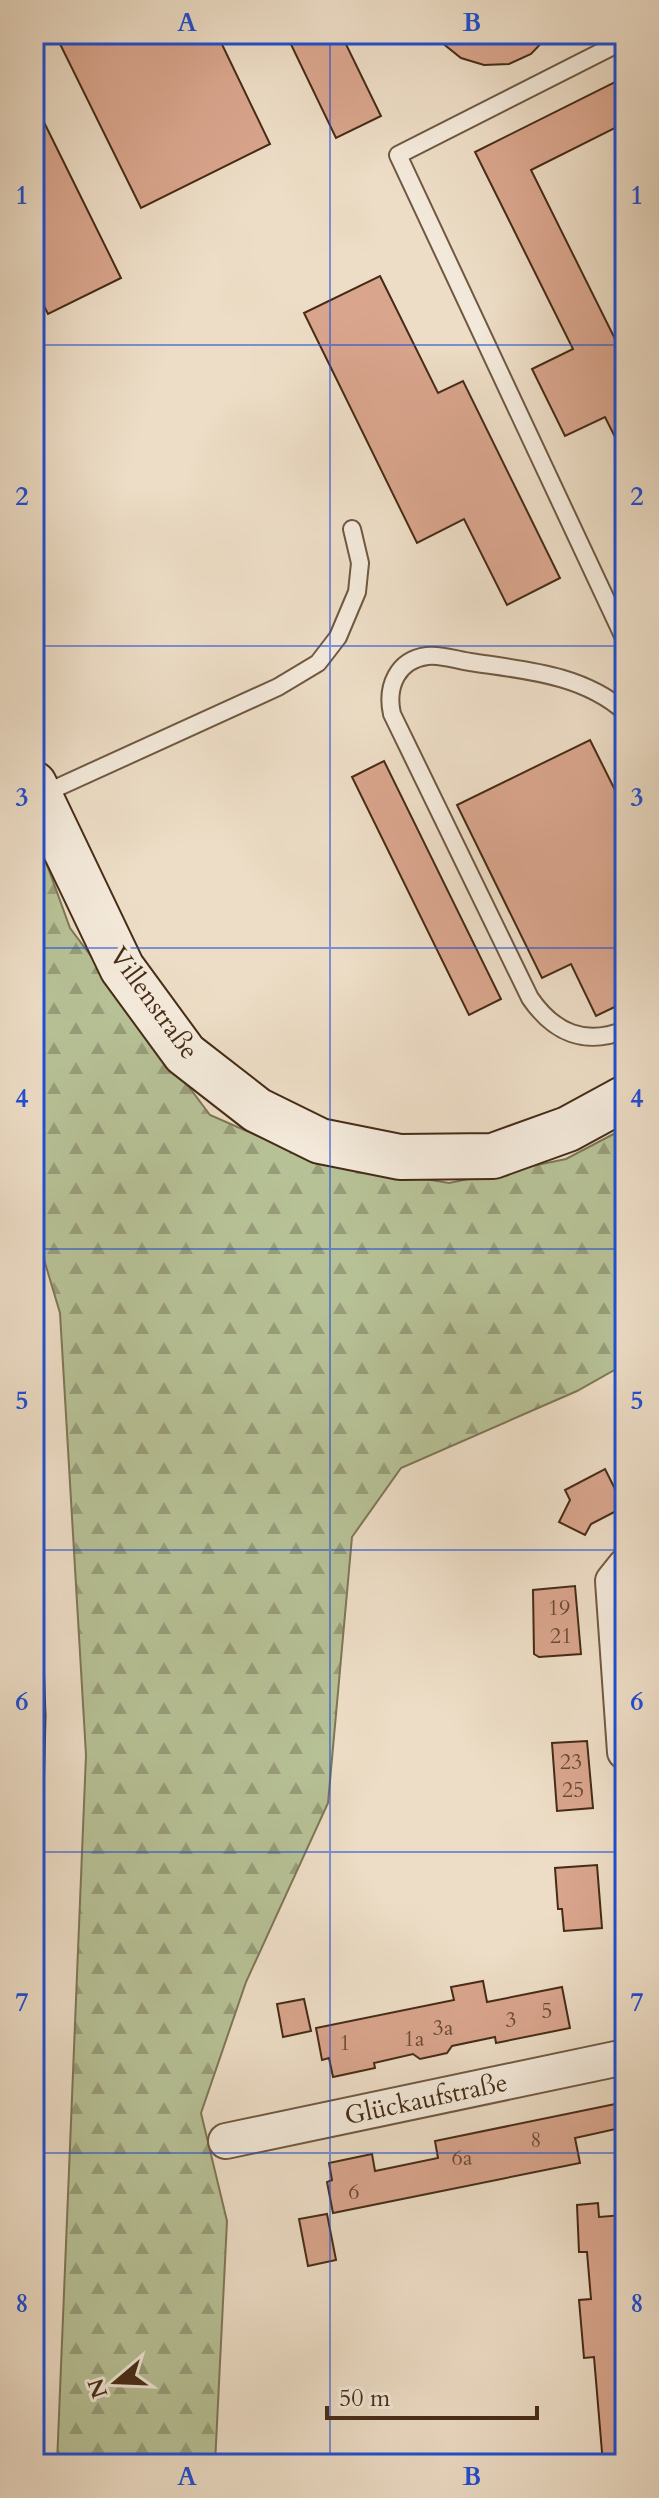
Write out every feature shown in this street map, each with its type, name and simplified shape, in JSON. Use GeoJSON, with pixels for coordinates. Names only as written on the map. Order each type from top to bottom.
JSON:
{"type":"FeatureCollection","features":[{"type":"Feature","properties":{"kind":"street","name":"Villenstraße"},"geometry":{"type":"LineString","coordinates":[[37,790],[122,968],[185,1054],[257,1110],[320,1141],[400,1157],[493,1156],[568,1129],[625,1098]]}},
{"type":"Feature","properties":{"kind":"street"},"geometry":{"type":"LineString","coordinates":[[625,1566],[613,1581],[625,1752]]}},
{"type":"Feature","properties":{"kind":"street","name":"Glückaufstraße"},"geometry":{"type":"LineString","coordinates":[[226,2141],[625,2057]]}},
{"type":"Feature","properties":{"kind":"lane"},"geometry":{"type":"LineString","coordinates":[[625,40],[398,155],[625,640]]}},
{"type":"Feature","properties":{"kind":"lane"},"geometry":{"type":"LineString","coordinates":[[37,790],[278,687],[318,663],[338,637],[357,592],[360,563],[352,529]]}},
{"type":"Feature","properties":{"kind":"lane"},"geometry":{"type":"LineString","coordinates":[[625,712],[609,698],[554,675],[429,655],[406,663],[394,677],[388,697],[392,714],[530,998],[542,1015],[575,1037],[590,1039],[625,1030]]}},
{"type":"Feature","properties":{"kind":"green space"},"geometry":{"type":"Polygon","coordinates":[[[34,829],[70,928],[210,1115],[313,1160],[449,1183],[566,1159],[625,1128],[625,1364],[577,1391],[401,1468],[352,1537],[328,1803],[246,1982],[201,2113],[227,2221],[215,2464],[57,2464],[86,1755],[60,1313],[34,1226],[34,829]]]}},
{"type":"Feature","properties":{"kind":"building"},"geometry":{"type":"Polygon","coordinates":[[[80,34],[217,34],[270,144],[141,208],[60,44],[80,34]]]}},
{"type":"Feature","properties":{"kind":"building"},"geometry":{"type":"Polygon","coordinates":[[[286,34],[341,34],[381,116],[336,138],[286,34]]]}},
{"type":"Feature","properties":{"kind":"building"},"geometry":{"type":"Polygon","coordinates":[[[431,34],[550,34],[531,54],[509,64],[484,65],[461,58],[431,34]]]}},
{"type":"Feature","properties":{"kind":"building"},"geometry":{"type":"Polygon","coordinates":[[[625,77],[625,123],[531,170],[625,359],[625,457],[605,417],[565,436],[532,369],[573,349],[475,152],[625,77]]]}},
{"type":"Feature","properties":{"kind":"building"},"geometry":{"type":"Polygon","coordinates":[[[34,102],[121,278],[48,314],[34,286],[34,102]]]}},
{"type":"Feature","properties":{"kind":"building"},"geometry":{"type":"Polygon","coordinates":[[[380,276],[438,393],[463,381],[560,578],[507,605],[464,519],[417,543],[304,313],[380,276]]]}},
{"type":"Feature","properties":{"kind":"building"},"geometry":{"type":"Polygon","coordinates":[[[590,740],[625,810],[625,1002],[596,1016],[571,964],[542,978],[457,805],[590,740]]]}},
{"type":"Feature","properties":{"kind":"building"},"geometry":{"type":"Polygon","coordinates":[[[384,761],[501,999],[469,1015],[352,777],[384,761]]]}},
{"type":"Feature","properties":{"kind":"building"},"geometry":{"type":"Polygon","coordinates":[[[605,1469],[624,1507],[591,1524],[585,1535],[559,1522],[570,1500],[565,1490],[605,1469]]]}},
{"type":"Feature","properties":{"kind":"building"},"geometry":{"type":"Polygon","coordinates":[[[575,1586],[581,1654],[539,1657],[534,1654],[533,1590],[575,1586]]]}},
{"type":"Feature","properties":{"kind":"building"},"geometry":{"type":"Polygon","coordinates":[[[587,1741],[593,1808],[557,1811],[552,1743],[587,1741]]]}},
{"type":"Feature","properties":{"kind":"building"},"geometry":{"type":"Polygon","coordinates":[[[597,1865],[602,1928],[564,1931],[562,1909],[558,1909],[555,1868],[597,1865]]]}},
{"type":"Feature","properties":{"kind":"building"},"geometry":{"type":"Polygon","coordinates":[[[483,1981],[487,2002],[562,1987],[570,2028],[496,2043],[495,2037],[452,2046],[447,2053],[420,2059],[413,2054],[374,2063],[375,2068],[333,2077],[329,2058],[322,2060],[316,2028],[454,2000],[451,1987],[483,1981]]]}},
{"type":"Feature","properties":{"kind":"building"},"geometry":{"type":"Polygon","coordinates":[[[304,1999],[311,2031],[283,2037],[277,2004],[304,1999]]]}},
{"type":"Feature","properties":{"kind":"building"},"geometry":{"type":"Polygon","coordinates":[[[625,2102],[625,2127],[575,2138],[580,2163],[333,2213],[327,2182],[332,2180],[329,2163],[372,2154],[375,2171],[438,2158],[435,2141],[625,2102]]]}},
{"type":"Feature","properties":{"kind":"building"},"geometry":{"type":"Polygon","coordinates":[[[598,2203],[599,2217],[623,2215],[625,2464],[603,2464],[594,2357],[584,2358],[579,2300],[591,2299],[587,2252],[579,2252],[577,2205],[598,2203]]]}},
{"type":"Feature","properties":{"kind":"building"},"geometry":{"type":"Polygon","coordinates":[[[327,2214],[336,2260],[308,2266],[299,2219],[327,2214]]]}},
{"type":"Feature","properties":{"kind":"railway"},"geometry":{"type":"LineString","coordinates":[[34,1488],[42,1716],[34,2052]]}}]}
